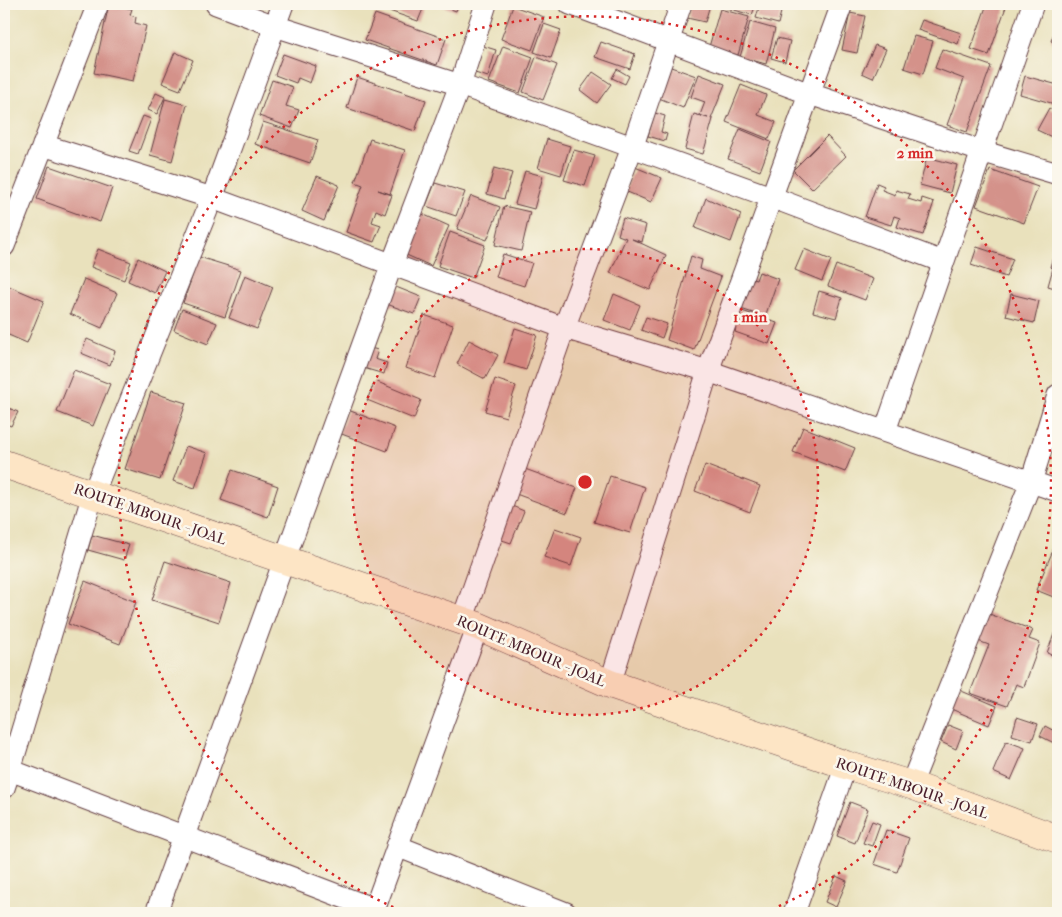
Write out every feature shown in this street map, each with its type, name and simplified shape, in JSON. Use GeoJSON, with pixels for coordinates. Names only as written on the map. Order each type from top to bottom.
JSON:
{"type":"FeatureCollection","features":[{"type":"Feature","properties":{"kind":"main road","name":"ROUTE MBOUR - JOAL"},"geometry":{"type":"LineString","coordinates":[[4,464],[470,624],[610,684],[846,766],[911,785],[1058,839]]}},
{"type":"Feature","properties":{"kind":"street"},"geometry":{"type":"LineString","coordinates":[[4,246],[98,4]]}},
{"type":"Feature","properties":{"kind":"street"},"geometry":{"type":"LineString","coordinates":[[216,4],[275,26],[460,85],[632,148],[771,196],[943,262]]}},
{"type":"Feature","properties":{"kind":"street"},"geometry":{"type":"LineString","coordinates":[[284,4],[212,198],[93,494],[7,779],[184,836],[373,911],[397,846],[470,624],[564,328],[632,148],[681,4]]}},
{"type":"Feature","properties":{"kind":"street"},"geometry":{"type":"LineString","coordinates":[[156,913],[392,264],[460,85],[486,4]]}},
{"type":"Feature","properties":{"kind":"street"},"geometry":{"type":"LineString","coordinates":[[570,4],[810,94],[1058,174]]}},
{"type":"Feature","properties":{"kind":"street"},"geometry":{"type":"LineString","coordinates":[[610,684],[708,371],[842,4]]}},
{"type":"Feature","properties":{"kind":"street"},"geometry":{"type":"LineString","coordinates":[[885,431],[1033,4]]}},
{"type":"Feature","properties":{"kind":"street"},"geometry":{"type":"LineString","coordinates":[[43,145],[212,198],[564,328],[708,371],[1058,491]]}},
{"type":"Feature","properties":{"kind":"street"},"geometry":{"type":"LineString","coordinates":[[911,785],[1031,482],[1058,395]]}},
{"type":"Feature","properties":{"kind":"street"},"geometry":{"type":"LineString","coordinates":[[794,913],[846,766]]}},
{"type":"Feature","properties":{"kind":"street"},"geometry":{"type":"LineString","coordinates":[[397,846],[566,913]]}},
{"type":"Feature","properties":{"kind":"building"},"geometry":{"type":"Polygon","coordinates":[[[109,4],[132,9],[130,15],[136,17],[135,23],[146,26],[133,81],[94,73],[109,4]]]}},
{"type":"Feature","properties":{"kind":"building"},"geometry":{"type":"Polygon","coordinates":[[[376,4],[425,4],[418,21],[375,6],[376,4]]]}},
{"type":"Feature","properties":{"kind":"building"},"geometry":{"type":"Polygon","coordinates":[[[437,4],[459,4],[456,11],[437,4]]]}},
{"type":"Feature","properties":{"kind":"building"},"geometry":{"type":"Polygon","coordinates":[[[691,4],[710,5],[705,22],[687,18],[691,4]]]}},
{"type":"Feature","properties":{"kind":"building"},"geometry":{"type":"Polygon","coordinates":[[[721,4],[756,4],[752,15],[720,6],[721,4]]]}},
{"type":"Feature","properties":{"kind":"building"},"geometry":{"type":"Polygon","coordinates":[[[760,4],[783,4],[778,24],[756,18],[760,4]]]}},
{"type":"Feature","properties":{"kind":"building"},"geometry":{"type":"Polygon","coordinates":[[[987,4],[1007,4],[989,55],[971,49],[987,4]]]}},
{"type":"Feature","properties":{"kind":"building"},"geometry":{"type":"Polygon","coordinates":[[[513,6],[544,17],[532,50],[501,39],[513,6]]]}},
{"type":"Feature","properties":{"kind":"building"},"geometry":{"type":"Polygon","coordinates":[[[720,9],[749,17],[738,55],[709,47],[720,9]]]}},
{"type":"Feature","properties":{"kind":"building"},"geometry":{"type":"Polygon","coordinates":[[[850,13],[865,16],[857,53],[842,50],[850,13]]]}},
{"type":"Feature","properties":{"kind":"building"},"geometry":{"type":"Polygon","coordinates":[[[375,14],[446,39],[437,65],[365,40],[375,14]]]}},
{"type":"Feature","properties":{"kind":"building"},"geometry":{"type":"Polygon","coordinates":[[[922,20],[961,33],[958,44],[918,30],[922,20]]]}},
{"type":"Feature","properties":{"kind":"building"},"geometry":{"type":"Polygon","coordinates":[[[750,22],[775,29],[766,64],[740,57],[750,22]]]}},
{"type":"Feature","properties":{"kind":"building"},"geometry":{"type":"Polygon","coordinates":[[[1058,23],[1058,44],[1051,41],[1058,23]]]}},
{"type":"Feature","properties":{"kind":"building"},"geometry":{"type":"Polygon","coordinates":[[[544,24],[561,30],[551,58],[534,52],[544,24]]]}},
{"type":"Feature","properties":{"kind":"building"},"geometry":{"type":"Polygon","coordinates":[[[914,36],[933,41],[923,74],[904,68],[914,36]]]}},
{"type":"Feature","properties":{"kind":"building"},"geometry":{"type":"Polygon","coordinates":[[[777,38],[790,41],[785,62],[771,58],[777,38]]]}},
{"type":"Feature","properties":{"kind":"building"},"geometry":{"type":"Polygon","coordinates":[[[601,42],[635,54],[630,69],[595,57],[601,42]]]}},
{"type":"Feature","properties":{"kind":"building"},"geometry":{"type":"Polygon","coordinates":[[[875,45],[886,49],[873,78],[862,73],[875,45]]]}},
{"type":"Feature","properties":{"kind":"building"},"geometry":{"type":"Polygon","coordinates":[[[483,46],[496,50],[488,77],[475,73],[483,46]]]}},
{"type":"Feature","properties":{"kind":"building"},"geometry":{"type":"Polygon","coordinates":[[[503,46],[533,57],[520,93],[489,82],[503,46]]]}},
{"type":"Feature","properties":{"kind":"building"},"geometry":{"type":"Polygon","coordinates":[[[942,49],[991,66],[967,132],[947,125],[964,79],[935,68],[942,49]]]}},
{"type":"Feature","properties":{"kind":"building"},"geometry":{"type":"Polygon","coordinates":[[[175,52],[193,60],[180,90],[162,83],[175,52]]]}},
{"type":"Feature","properties":{"kind":"building"},"geometry":{"type":"Polygon","coordinates":[[[283,54],[316,66],[310,83],[298,78],[296,83],[275,75],[283,54]]]}},
{"type":"Feature","properties":{"kind":"building"},"geometry":{"type":"Polygon","coordinates":[[[536,57],[557,65],[543,100],[523,92],[536,57]]]}},
{"type":"Feature","properties":{"kind":"building"},"geometry":{"type":"Polygon","coordinates":[[[671,67],[696,76],[683,108],[659,98],[671,67]]]}},
{"type":"Feature","properties":{"kind":"building"},"geometry":{"type":"Polygon","coordinates":[[[617,69],[629,76],[625,84],[612,78],[617,69]]]}},
{"type":"Feature","properties":{"kind":"building"},"geometry":{"type":"Polygon","coordinates":[[[593,72],[611,84],[597,103],[580,90],[593,72]]]}},
{"type":"Feature","properties":{"kind":"building"},"geometry":{"type":"Polygon","coordinates":[[[699,74],[725,84],[711,119],[713,119],[703,154],[685,149],[694,114],[708,118],[700,115],[705,102],[691,97],[699,74]]]}},
{"type":"Feature","properties":{"kind":"building"},"geometry":{"type":"Polygon","coordinates":[[[1025,76],[1058,85],[1058,105],[1020,94],[1025,76]]]}},
{"type":"Feature","properties":{"kind":"building"},"geometry":{"type":"Polygon","coordinates":[[[357,77],[426,100],[415,131],[347,108],[357,77]]]}},
{"type":"Feature","properties":{"kind":"building"},"geometry":{"type":"Polygon","coordinates":[[[272,80],[293,87],[286,106],[299,110],[292,128],[259,116],[272,80]]]}},
{"type":"Feature","properties":{"kind":"building"},"geometry":{"type":"Polygon","coordinates":[[[741,85],[766,95],[758,115],[776,122],[769,139],[726,122],[741,85]]]}},
{"type":"Feature","properties":{"kind":"building"},"geometry":{"type":"Polygon","coordinates":[[[156,93],[165,97],[157,114],[148,110],[156,93]]]}},
{"type":"Feature","properties":{"kind":"building"},"geometry":{"type":"Polygon","coordinates":[[[165,99],[187,105],[172,161],[150,155],[165,99]]]}},
{"type":"Feature","properties":{"kind":"building"},"geometry":{"type":"Polygon","coordinates":[[[1049,108],[1058,113],[1058,135],[1056,139],[1037,130],[1049,108]]]}},
{"type":"Feature","properties":{"kind":"building"},"geometry":{"type":"Polygon","coordinates":[[[655,113],[665,116],[661,132],[667,134],[665,141],[648,136],[655,113]]]}},
{"type":"Feature","properties":{"kind":"building"},"geometry":{"type":"Polygon","coordinates":[[[143,116],[151,119],[138,154],[129,151],[143,116]]]}},
{"type":"Feature","properties":{"kind":"building"},"geometry":{"type":"Polygon","coordinates":[[[263,122],[318,140],[310,163],[255,144],[263,122]]]}},
{"type":"Feature","properties":{"kind":"building"},"geometry":{"type":"Polygon","coordinates":[[[740,129],[771,142],[760,171],[728,159],[740,129]]]}},
{"type":"Feature","properties":{"kind":"building"},"geometry":{"type":"Polygon","coordinates":[[[827,136],[846,156],[812,189],[793,170],[827,136]]]}},
{"type":"Feature","properties":{"kind":"building"},"geometry":{"type":"Polygon","coordinates":[[[370,139],[405,150],[390,194],[378,190],[392,195],[385,214],[376,210],[372,222],[381,225],[374,242],[346,232],[363,185],[355,182],[370,139]]]}},
{"type":"Feature","properties":{"kind":"building"},"geometry":{"type":"Polygon","coordinates":[[[547,139],[570,146],[561,175],[538,168],[547,139]]]}},
{"type":"Feature","properties":{"kind":"building"},"geometry":{"type":"Polygon","coordinates":[[[574,150],[595,156],[585,186],[564,180],[574,150]]]}},
{"type":"Feature","properties":{"kind":"building"},"geometry":{"type":"Polygon","coordinates":[[[927,157],[957,165],[950,193],[920,185],[927,157]]]}},
{"type":"Feature","properties":{"kind":"building"},"geometry":{"type":"Polygon","coordinates":[[[49,166],[112,188],[100,222],[37,199],[49,166]]]}},
{"type":"Feature","properties":{"kind":"building"},"geometry":{"type":"Polygon","coordinates":[[[635,167],[662,178],[651,202],[625,191],[635,167]]]}},
{"type":"Feature","properties":{"kind":"building"},"geometry":{"type":"Polygon","coordinates":[[[494,168],[512,173],[504,199],[487,194],[494,168]]]}},
{"type":"Feature","properties":{"kind":"building"},"geometry":{"type":"Polygon","coordinates":[[[990,170],[1038,187],[1024,223],[976,206],[990,170]]]}},
{"type":"Feature","properties":{"kind":"building"},"geometry":{"type":"Polygon","coordinates":[[[525,171],[543,176],[534,209],[515,204],[525,171]]]}},
{"type":"Feature","properties":{"kind":"building"},"geometry":{"type":"Polygon","coordinates":[[[317,176],[339,185],[324,221],[302,211],[317,176]]]}},
{"type":"Feature","properties":{"kind":"building"},"geometry":{"type":"Polygon","coordinates":[[[435,183],[465,192],[456,216],[426,206],[435,183]]]}},
{"type":"Feature","properties":{"kind":"building"},"geometry":{"type":"Polygon","coordinates":[[[877,183],[884,186],[882,190],[895,195],[896,190],[910,194],[908,199],[921,203],[922,198],[934,202],[923,235],[897,227],[900,218],[894,216],[891,225],[865,217],[877,183]]]}},
{"type":"Feature","properties":{"kind":"building"},"geometry":{"type":"Polygon","coordinates":[[[471,196],[500,207],[487,240],[457,229],[471,196]]]}},
{"type":"Feature","properties":{"kind":"building"},"geometry":{"type":"Polygon","coordinates":[[[706,198],[741,214],[731,242],[695,228],[706,198]]]}},
{"type":"Feature","properties":{"kind":"building"},"geometry":{"type":"Polygon","coordinates":[[[504,206],[530,212],[521,251],[495,245],[504,206]]]}},
{"type":"Feature","properties":{"kind":"building"},"geometry":{"type":"Polygon","coordinates":[[[420,213],[449,226],[431,266],[402,253],[420,213]]]}},
{"type":"Feature","properties":{"kind":"building"},"geometry":{"type":"Polygon","coordinates":[[[623,218],[646,225],[642,242],[632,239],[666,255],[650,290],[610,273],[626,238],[618,235],[623,218]]]}},
{"type":"Feature","properties":{"kind":"building"},"geometry":{"type":"Polygon","coordinates":[[[450,232],[485,245],[473,278],[438,266],[450,232]]]}},
{"type":"Feature","properties":{"kind":"building"},"geometry":{"type":"Polygon","coordinates":[[[1058,241],[1058,289],[1048,286],[1053,268],[1050,267],[1058,241]]]}},
{"type":"Feature","properties":{"kind":"building"},"geometry":{"type":"Polygon","coordinates":[[[977,247],[1013,259],[1006,277],[971,265],[977,247]]]}},
{"type":"Feature","properties":{"kind":"building"},"geometry":{"type":"Polygon","coordinates":[[[98,249],[131,262],[124,280],[91,267],[98,249]]]}},
{"type":"Feature","properties":{"kind":"building"},"geometry":{"type":"Polygon","coordinates":[[[804,249],[831,260],[822,281],[795,270],[804,249]]]}},
{"type":"Feature","properties":{"kind":"building"},"geometry":{"type":"Polygon","coordinates":[[[503,254],[532,263],[524,286],[496,277],[503,254]]]}},
{"type":"Feature","properties":{"kind":"building"},"geometry":{"type":"Polygon","coordinates":[[[691,256],[702,260],[700,269],[721,277],[694,350],[667,340],[691,256]]]}},
{"type":"Feature","properties":{"kind":"building"},"geometry":{"type":"Polygon","coordinates":[[[199,257],[241,270],[225,317],[183,303],[199,257]]]}},
{"type":"Feature","properties":{"kind":"building"},"geometry":{"type":"Polygon","coordinates":[[[138,258],[165,271],[155,293],[128,281],[138,258]]]}},
{"type":"Feature","properties":{"kind":"building"},"geometry":{"type":"Polygon","coordinates":[[[836,265],[873,279],[865,300],[828,286],[836,265]]]}},
{"type":"Feature","properties":{"kind":"building"},"geometry":{"type":"Polygon","coordinates":[[[759,272],[778,279],[765,317],[735,307],[745,277],[756,280],[759,272]]]}},
{"type":"Feature","properties":{"kind":"building"},"geometry":{"type":"Polygon","coordinates":[[[245,275],[273,287],[257,329],[229,318],[245,275]]]}},
{"type":"Feature","properties":{"kind":"building"},"geometry":{"type":"Polygon","coordinates":[[[84,279],[117,293],[102,328],[70,314],[84,279]]]}},
{"type":"Feature","properties":{"kind":"building"},"geometry":{"type":"Polygon","coordinates":[[[4,284],[44,301],[27,343],[4,333],[4,284]]]}},
{"type":"Feature","properties":{"kind":"building"},"geometry":{"type":"Polygon","coordinates":[[[391,285],[421,297],[414,314],[384,303],[391,285]]]}},
{"type":"Feature","properties":{"kind":"building"},"geometry":{"type":"Polygon","coordinates":[[[819,291],[842,298],[836,318],[813,312],[819,291]]]}},
{"type":"Feature","properties":{"kind":"building"},"geometry":{"type":"Polygon","coordinates":[[[614,294],[640,305],[630,330],[604,320],[614,294]]]}},
{"type":"Feature","properties":{"kind":"building"},"geometry":{"type":"Polygon","coordinates":[[[1011,294],[1039,301],[1034,323],[1006,316],[1011,294]]]}},
{"type":"Feature","properties":{"kind":"building"},"geometry":{"type":"Polygon","coordinates":[[[733,308],[777,323],[769,344],[735,332],[736,328],[728,325],[733,308]]]}},
{"type":"Feature","properties":{"kind":"building"},"geometry":{"type":"Polygon","coordinates":[[[182,309],[217,323],[208,344],[174,330],[182,309]]]}},
{"type":"Feature","properties":{"kind":"building"},"geometry":{"type":"Polygon","coordinates":[[[424,315],[453,325],[435,378],[406,368],[424,315]]]}},
{"type":"Feature","properties":{"kind":"building"},"geometry":{"type":"Polygon","coordinates":[[[646,317],[667,324],[662,338],[641,330],[646,317]]]}},
{"type":"Feature","properties":{"kind":"building"},"geometry":{"type":"Polygon","coordinates":[[[515,328],[537,335],[526,370],[504,363],[515,328]]]}},
{"type":"Feature","properties":{"kind":"building"},"geometry":{"type":"Polygon","coordinates":[[[87,339],[115,351],[110,365],[81,353],[87,339]]]}},
{"type":"Feature","properties":{"kind":"building"},"geometry":{"type":"Polygon","coordinates":[[[469,340],[498,355],[485,379],[457,364],[469,340]]]}},
{"type":"Feature","properties":{"kind":"building"},"geometry":{"type":"Polygon","coordinates":[[[366,347],[378,350],[375,359],[387,363],[384,374],[360,367],[366,347]]]}},
{"type":"Feature","properties":{"kind":"building"},"geometry":{"type":"Polygon","coordinates":[[[74,370],[110,384],[93,426],[57,412],[74,370]]]}},
{"type":"Feature","properties":{"kind":"building"},"geometry":{"type":"Polygon","coordinates":[[[495,379],[516,386],[506,417],[485,411],[495,379]]]}},
{"type":"Feature","properties":{"kind":"building"},"geometry":{"type":"Polygon","coordinates":[[[375,381],[421,400],[414,419],[367,400],[375,381]]]}},
{"type":"Feature","properties":{"kind":"building"},"geometry":{"type":"Polygon","coordinates":[[[151,392],[186,403],[160,480],[125,469],[151,392]]]}},
{"type":"Feature","properties":{"kind":"building"},"geometry":{"type":"Polygon","coordinates":[[[4,406],[18,412],[11,426],[4,423],[4,406]]]}},
{"type":"Feature","properties":{"kind":"building"},"geometry":{"type":"Polygon","coordinates":[[[348,410],[395,428],[387,451],[339,433],[348,410]]]}},
{"type":"Feature","properties":{"kind":"building"},"geometry":{"type":"Polygon","coordinates":[[[803,427],[855,448],[845,472],[793,452],[803,427]]]}},
{"type":"Feature","properties":{"kind":"building"},"geometry":{"type":"Polygon","coordinates":[[[186,446],[207,453],[195,488],[173,481],[186,446]]]}},
{"type":"Feature","properties":{"kind":"building"},"geometry":{"type":"Polygon","coordinates":[[[705,465],[760,486],[750,512],[695,491],[705,465]]]}},
{"type":"Feature","properties":{"kind":"building"},"geometry":{"type":"Polygon","coordinates":[[[525,469],[577,488],[567,513],[516,494],[525,469]]]}},
{"type":"Feature","properties":{"kind":"building"},"geometry":{"type":"Polygon","coordinates":[[[232,470],[278,486],[268,517],[221,500],[232,470]]]}},
{"type":"Feature","properties":{"kind":"building"},"geometry":{"type":"Polygon","coordinates":[[[610,476],[645,487],[630,533],[594,522],[610,476]]]}},
{"type":"Feature","properties":{"kind":"building"},"geometry":{"type":"Polygon","coordinates":[[[512,506],[524,511],[511,543],[499,539],[512,506]]]}},
{"type":"Feature","properties":{"kind":"building"},"geometry":{"type":"Polygon","coordinates":[[[555,528],[581,537],[571,566],[544,557],[555,528]]]}},
{"type":"Feature","properties":{"kind":"building"},"geometry":{"type":"Polygon","coordinates":[[[92,535],[129,545],[124,560],[88,550],[92,535]]]}},
{"type":"Feature","properties":{"kind":"building"},"geometry":{"type":"Polygon","coordinates":[[[1057,541],[1058,592],[1056,598],[1036,590],[1057,541]]]}},
{"type":"Feature","properties":{"kind":"building"},"geometry":{"type":"Polygon","coordinates":[[[165,561],[231,583],[219,622],[152,600],[165,561]]]}},
{"type":"Feature","properties":{"kind":"building"},"geometry":{"type":"Polygon","coordinates":[[[85,581],[136,602],[120,644],[68,624],[85,581]]]}},
{"type":"Feature","properties":{"kind":"building"},"geometry":{"type":"Polygon","coordinates":[[[973,608],[1033,630],[1029,639],[1040,643],[1024,687],[1016,684],[1007,706],[970,693],[989,645],[962,635],[973,608]]]}},
{"type":"Feature","properties":{"kind":"building"},"geometry":{"type":"Polygon","coordinates":[[[1058,623],[1058,658],[1047,653],[1058,623]]]}},
{"type":"Feature","properties":{"kind":"building"},"geometry":{"type":"Polygon","coordinates":[[[952,687],[997,706],[989,725],[944,706],[952,687]]]}},
{"type":"Feature","properties":{"kind":"building"},"geometry":{"type":"Polygon","coordinates":[[[1017,717],[1038,724],[1032,741],[1012,735],[1017,717]]]}},
{"type":"Feature","properties":{"kind":"building"},"geometry":{"type":"Polygon","coordinates":[[[948,725],[963,731],[956,749],[941,742],[948,725]]]}},
{"type":"Feature","properties":{"kind":"building"},"geometry":{"type":"Polygon","coordinates":[[[1045,726],[1058,733],[1054,743],[1040,736],[1045,726]]]}},
{"type":"Feature","properties":{"kind":"building"},"geometry":{"type":"Polygon","coordinates":[[[1006,741],[1025,748],[1011,780],[993,772],[1006,741]]]}},
{"type":"Feature","properties":{"kind":"building"},"geometry":{"type":"Polygon","coordinates":[[[850,802],[868,809],[855,843],[837,836],[850,802]]]}},
{"type":"Feature","properties":{"kind":"building"},"geometry":{"type":"Polygon","coordinates":[[[872,821],[880,824],[872,846],[863,843],[872,821]]]}},
{"type":"Feature","properties":{"kind":"building"},"geometry":{"type":"Polygon","coordinates":[[[886,830],[909,838],[897,872],[874,864],[886,830]]]}},
{"type":"Feature","properties":{"kind":"building"},"geometry":{"type":"Polygon","coordinates":[[[836,876],[847,881],[836,907],[825,902],[836,876]]]}}]}
